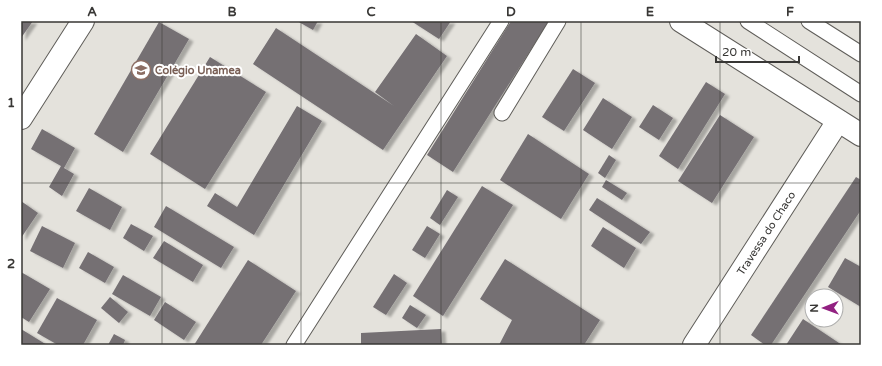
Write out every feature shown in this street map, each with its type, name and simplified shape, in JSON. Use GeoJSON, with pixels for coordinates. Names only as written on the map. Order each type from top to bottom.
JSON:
{"type":"FeatureCollection","features":[{"type":"Feature","properties":{"kind":"main road"},"geometry":{"type":"LineString","coordinates":[[21,118],[82,21]]}},
{"type":"Feature","properties":{"kind":"main road"},"geometry":{"type":"LineString","coordinates":[[682,21],[861,135]]}},
{"type":"Feature","properties":{"kind":"main road","name":"Travessa do Chaco"},"geometry":{"type":"LineString","coordinates":[[694,345],[838,121]]}},
{"type":"Feature","properties":{"kind":"lane"},"geometry":{"type":"LineString","coordinates":[[294,345],[501,21]]}},
{"type":"Feature","properties":{"kind":"lane"},"geometry":{"type":"LineString","coordinates":[[502,113],[558,21]]}},
{"type":"Feature","properties":{"kind":"lane"},"geometry":{"type":"LineString","coordinates":[[748,21],[861,94]]}},
{"type":"Feature","properties":{"kind":"lane"},"geometry":{"type":"LineString","coordinates":[[809,21],[861,54]]}},
{"type":"Feature","properties":{"kind":"building"},"geometry":{"type":"Polygon","coordinates":[[[21,21],[33,21],[21,38],[21,21]]]}},
{"type":"Feature","properties":{"kind":"building"},"geometry":{"type":"Polygon","coordinates":[[[297,21],[318,21],[313,30],[297,21]]]}},
{"type":"Feature","properties":{"kind":"building"},"geometry":{"type":"Polygon","coordinates":[[[411,21],[451,21],[439,39],[411,21]]]}},
{"type":"Feature","properties":{"kind":"building"},"geometry":{"type":"Polygon","coordinates":[[[511,21],[549,21],[453,172],[427,155],[511,21]]]}},
{"type":"Feature","properties":{"kind":"building"},"geometry":{"type":"Polygon","coordinates":[[[159,22],[189,39],[123,152],[94,134],[159,22]]]}},
{"type":"Feature","properties":{"kind":"building"},"geometry":{"type":"Polygon","coordinates":[[[276,28],[394,106],[375,92],[416,34],[447,56],[383,150],[253,64],[276,28]]]}},
{"type":"Feature","properties":{"kind":"building"},"geometry":{"type":"Polygon","coordinates":[[[210,57],[266,92],[205,189],[150,154],[210,57]]]}},
{"type":"Feature","properties":{"kind":"building"},"geometry":{"type":"Polygon","coordinates":[[[573,69],[595,83],[564,131],[542,117],[573,69]]]}},
{"type":"Feature","properties":{"kind":"building"},"geometry":{"type":"Polygon","coordinates":[[[706,82],[725,94],[678,169],[659,156],[706,82]]]}},
{"type":"Feature","properties":{"kind":"building"},"geometry":{"type":"Polygon","coordinates":[[[603,98],[632,117],[612,149],[583,130],[603,98]]]}},
{"type":"Feature","properties":{"kind":"building"},"geometry":{"type":"Polygon","coordinates":[[[653,105],[673,118],[659,140],[639,127],[653,105]]]}},
{"type":"Feature","properties":{"kind":"building"},"geometry":{"type":"Polygon","coordinates":[[[297,106],[322,121],[254,235],[207,206],[215,193],[237,207],[297,106]]]}},
{"type":"Feature","properties":{"kind":"building"},"geometry":{"type":"Polygon","coordinates":[[[720,115],[754,137],[712,203],[678,181],[720,115]]]}},
{"type":"Feature","properties":{"kind":"building"},"geometry":{"type":"Polygon","coordinates":[[[42,129],[75,148],[64,168],[74,174],[62,196],[49,187],[61,166],[31,149],[42,129]]]}},
{"type":"Feature","properties":{"kind":"building"},"geometry":{"type":"Polygon","coordinates":[[[528,134],[589,174],[561,219],[500,180],[528,134]]]}},
{"type":"Feature","properties":{"kind":"building"},"geometry":{"type":"Polygon","coordinates":[[[609,155],[616,160],[605,178],[598,173],[609,155]]]}},
{"type":"Feature","properties":{"kind":"building"},"geometry":{"type":"Polygon","coordinates":[[[856,177],[861,180],[861,210],[809,288],[804,288],[804,296],[771,345],[765,345],[751,335],[856,177]]]}},
{"type":"Feature","properties":{"kind":"building"},"geometry":{"type":"Polygon","coordinates":[[[606,180],[627,193],[622,200],[602,187],[606,180]]]}},
{"type":"Feature","properties":{"kind":"building"},"geometry":{"type":"Polygon","coordinates":[[[482,186],[513,205],[443,316],[413,296],[482,186]]]}},
{"type":"Feature","properties":{"kind":"building"},"geometry":{"type":"Polygon","coordinates":[[[89,188],[122,207],[110,230],[76,211],[89,188]]]}},
{"type":"Feature","properties":{"kind":"building"},"geometry":{"type":"Polygon","coordinates":[[[447,190],[458,197],[440,225],[430,218],[447,190]]]}},
{"type":"Feature","properties":{"kind":"building"},"geometry":{"type":"Polygon","coordinates":[[[597,198],[650,232],[641,244],[589,210],[597,198]]]}},
{"type":"Feature","properties":{"kind":"building"},"geometry":{"type":"Polygon","coordinates":[[[21,201],[38,213],[21,238],[21,201]]]}},
{"type":"Feature","properties":{"kind":"building"},"geometry":{"type":"Polygon","coordinates":[[[166,206],[234,247],[221,268],[154,227],[166,206]]]}},
{"type":"Feature","properties":{"kind":"building"},"geometry":{"type":"Polygon","coordinates":[[[131,224],[153,236],[144,251],[123,238],[131,224]]]}},
{"type":"Feature","properties":{"kind":"building"},"geometry":{"type":"Polygon","coordinates":[[[42,226],[75,243],[63,268],[30,251],[42,226]]]}},
{"type":"Feature","properties":{"kind":"building"},"geometry":{"type":"Polygon","coordinates":[[[427,226],[440,234],[425,258],[412,250],[427,226]]]}},
{"type":"Feature","properties":{"kind":"building"},"geometry":{"type":"Polygon","coordinates":[[[603,227],[636,248],[624,268],[591,246],[603,227]]]}},
{"type":"Feature","properties":{"kind":"building"},"geometry":{"type":"Polygon","coordinates":[[[164,241],[203,265],[193,282],[153,258],[164,241]]]}},
{"type":"Feature","properties":{"kind":"building"},"geometry":{"type":"Polygon","coordinates":[[[88,252],[114,267],[105,283],[79,268],[88,252]]]}},
{"type":"Feature","properties":{"kind":"building"},"geometry":{"type":"Polygon","coordinates":[[[845,258],[861,267],[861,307],[844,297],[844,288],[828,287],[845,258]]]}},
{"type":"Feature","properties":{"kind":"building"},"geometry":{"type":"Polygon","coordinates":[[[505,259],[600,320],[584,345],[499,345],[512,320],[480,299],[505,259]]]}},
{"type":"Feature","properties":{"kind":"building"},"geometry":{"type":"Polygon","coordinates":[[[248,260],[296,291],[261,345],[194,345],[248,260]]]}},
{"type":"Feature","properties":{"kind":"building"},"geometry":{"type":"Polygon","coordinates":[[[21,272],[50,289],[29,322],[21,317],[21,272]]]}},
{"type":"Feature","properties":{"kind":"building"},"geometry":{"type":"Polygon","coordinates":[[[394,274],[407,283],[386,315],[373,307],[394,274]]]}},
{"type":"Feature","properties":{"kind":"building"},"geometry":{"type":"Polygon","coordinates":[[[123,275],[161,297],[150,316],[112,294],[123,275]]]}},
{"type":"Feature","properties":{"kind":"building"},"geometry":{"type":"Polygon","coordinates":[[[110,297],[128,312],[119,323],[101,308],[110,297]]]}},
{"type":"Feature","properties":{"kind":"building"},"geometry":{"type":"Polygon","coordinates":[[[57,298],[97,320],[83,345],[58,345],[37,333],[57,298]]]}},
{"type":"Feature","properties":{"kind":"building"},"geometry":{"type":"Polygon","coordinates":[[[165,302],[196,322],[184,340],[154,320],[165,302]]]}},
{"type":"Feature","properties":{"kind":"building"},"geometry":{"type":"Polygon","coordinates":[[[410,305],[426,315],[417,328],[402,318],[410,305]]]}},
{"type":"Feature","properties":{"kind":"building"},"geometry":{"type":"Polygon","coordinates":[[[803,319],[804,328],[816,328],[842,345],[786,345],[803,319]]]}},
{"type":"Feature","properties":{"kind":"building"},"geometry":{"type":"Polygon","coordinates":[[[21,329],[47,345],[21,345],[21,329]]]}},
{"type":"Feature","properties":{"kind":"building"},"geometry":{"type":"Polygon","coordinates":[[[441,329],[442,345],[361,345],[361,333],[441,329]]]}},
{"type":"Feature","properties":{"kind":"building"},"geometry":{"type":"Polygon","coordinates":[[[114,334],[125,340],[123,345],[108,345],[114,334]]]}},
{"type":"Feature","properties":{"kind":"place","name":"Colégio Unamea"},"geometry":{"type":"Point","coordinates":[141,70]}}]}
